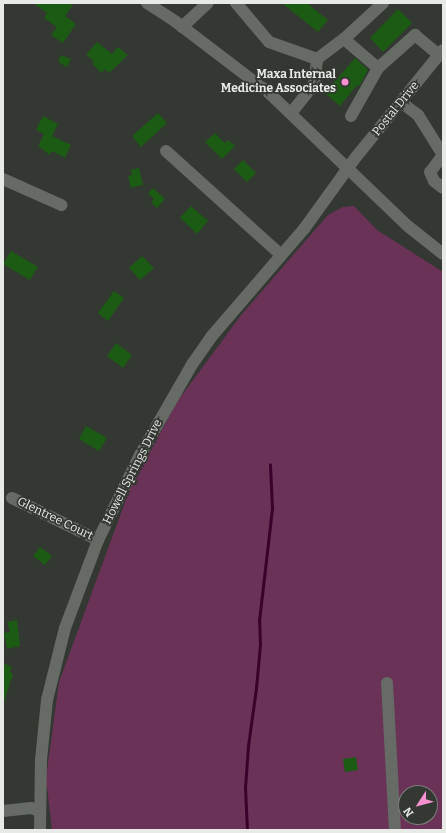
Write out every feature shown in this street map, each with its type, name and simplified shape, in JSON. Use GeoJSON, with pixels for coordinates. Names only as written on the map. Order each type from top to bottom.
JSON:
{"type":"FeatureCollection","features":[{"type":"Feature","properties":{"kind":"street"},"geometry":{"type":"LineString","coordinates":[[147,3],[182,27],[268,92],[409,227],[443,254]]}},
{"type":"Feature","properties":{"kind":"street"},"geometry":{"type":"LineString","coordinates":[[182,27],[208,3]]}},
{"type":"Feature","properties":{"kind":"street"},"geometry":{"type":"LineString","coordinates":[[236,3],[269,42],[317,59]]}},
{"type":"Feature","properties":{"kind":"street"},"geometry":{"type":"LineString","coordinates":[[291,113],[314,85],[317,59],[344,39],[383,3]]}},
{"type":"Feature","properties":{"kind":"street"},"geometry":{"type":"LineString","coordinates":[[351,116],[378,68],[415,35],[441,52]]}},
{"type":"Feature","properties":{"kind":"street"},"geometry":{"type":"LineString","coordinates":[[344,39],[378,68]]}},
{"type":"Feature","properties":{"kind":"street","name":"Postal Drive"},"geometry":{"type":"LineString","coordinates":[[348,168],[441,52]]}},
{"type":"Feature","properties":{"kind":"street"},"geometry":{"type":"LineString","coordinates":[[402,102],[418,115],[443,155],[430,172],[434,181],[443,188]]}},
{"type":"Feature","properties":{"kind":"street"},"geometry":{"type":"LineString","coordinates":[[166,151],[281,255]]}},
{"type":"Feature","properties":{"kind":"street","name":"Howell Springs Drive"},"geometry":{"type":"LineString","coordinates":[[40,830],[41,760],[47,700],[65,628],[98,540],[144,448],[192,363],[216,331],[304,229],[348,168]]}},
{"type":"Feature","properties":{"kind":"street"},"geometry":{"type":"LineString","coordinates":[[3,179],[61,206]]}},
{"type":"Feature","properties":{"kind":"street","name":"Glentree Court"},"geometry":{"type":"LineString","coordinates":[[12,498],[98,540]]}},
{"type":"Feature","properties":{"kind":"street"},"geometry":{"type":"LineString","coordinates":[[387,683],[395,830]]}},
{"type":"Feature","properties":{"kind":"street"},"geometry":{"type":"LineString","coordinates":[[3,811],[31,808],[40,811]]}},
{"type":"Feature","properties":{"kind":"shaded area"},"geometry":{"type":"Polygon","coordinates":[[[354,206],[377,230],[443,272],[443,830],[52,830],[46,778],[59,682],[131,486],[179,399],[242,314],[328,215],[343,207],[354,206]]]}},
{"type":"Feature","properties":{"kind":"building"},"geometry":{"type":"Polygon","coordinates":[[[33,3],[74,3],[65,16],[76,24],[63,43],[51,35],[57,27],[44,18],[47,13],[33,3]]]}},
{"type":"Feature","properties":{"kind":"building"},"geometry":{"type":"Polygon","coordinates":[[[282,3],[307,3],[328,20],[318,32],[282,3]]]}},
{"type":"Feature","properties":{"kind":"building"},"geometry":{"type":"Polygon","coordinates":[[[398,9],[412,23],[383,52],[370,38],[398,9]]]}},
{"type":"Feature","properties":{"kind":"building"},"geometry":{"type":"Polygon","coordinates":[[[97,42],[112,54],[118,47],[128,55],[109,73],[105,69],[102,73],[92,64],[94,61],[86,55],[97,42]]]}},
{"type":"Feature","properties":{"kind":"building"},"geometry":{"type":"Polygon","coordinates":[[[61,55],[71,59],[67,67],[58,62],[61,55]]]}},
{"type":"Feature","properties":{"kind":"building"},"geometry":{"type":"Polygon","coordinates":[[[355,58],[368,70],[359,86],[357,85],[340,106],[325,93],[355,58]]]}},
{"type":"Feature","properties":{"kind":"building"},"geometry":{"type":"Polygon","coordinates":[[[158,113],[167,123],[141,147],[132,136],[158,113]]]}},
{"type":"Feature","properties":{"kind":"building"},"geometry":{"type":"Polygon","coordinates":[[[43,116],[58,124],[52,136],[71,145],[65,158],[52,151],[50,155],[38,146],[44,134],[36,130],[43,116]]]}},
{"type":"Feature","properties":{"kind":"building"},"geometry":{"type":"Polygon","coordinates":[[[215,133],[225,143],[228,140],[235,146],[222,159],[205,142],[215,133]]]}},
{"type":"Feature","properties":{"kind":"building"},"geometry":{"type":"Polygon","coordinates":[[[243,160],[256,173],[247,182],[234,169],[243,160]]]}},
{"type":"Feature","properties":{"kind":"building"},"geometry":{"type":"Polygon","coordinates":[[[139,168],[143,185],[131,188],[128,176],[132,175],[131,170],[139,168]]]}},
{"type":"Feature","properties":{"kind":"building"},"geometry":{"type":"Polygon","coordinates":[[[153,188],[165,199],[157,208],[151,202],[154,199],[148,193],[153,188]]]}},
{"type":"Feature","properties":{"kind":"building"},"geometry":{"type":"Polygon","coordinates":[[[191,206],[208,221],[197,234],[180,218],[191,206]]]}},
{"type":"Feature","properties":{"kind":"building"},"geometry":{"type":"Polygon","coordinates":[[[11,251],[38,267],[30,280],[3,264],[11,251]]]}},
{"type":"Feature","properties":{"kind":"building"},"geometry":{"type":"Polygon","coordinates":[[[142,256],[154,268],[140,280],[129,268],[142,256]]]}},
{"type":"Feature","properties":{"kind":"building"},"geometry":{"type":"Polygon","coordinates":[[[114,291],[124,298],[108,321],[98,313],[114,291]]]}},
{"type":"Feature","properties":{"kind":"building"},"geometry":{"type":"Polygon","coordinates":[[[116,343],[132,355],[123,368],[107,356],[116,343]]]}},
{"type":"Feature","properties":{"kind":"building"},"geometry":{"type":"Polygon","coordinates":[[[86,426],[107,438],[99,451],[79,439],[86,426]]]}},
{"type":"Feature","properties":{"kind":"building"},"geometry":{"type":"Polygon","coordinates":[[[40,547],[52,556],[45,565],[33,556],[40,547]]]}},
{"type":"Feature","properties":{"kind":"building"},"geometry":{"type":"Polygon","coordinates":[[[17,620],[20,646],[7,649],[4,633],[10,632],[7,622],[17,620]]]}},
{"type":"Feature","properties":{"kind":"building"},"geometry":{"type":"Polygon","coordinates":[[[3,663],[12,667],[10,672],[13,674],[3,705],[3,663]]]}},
{"type":"Feature","properties":{"kind":"building"},"geometry":{"type":"Polygon","coordinates":[[[356,757],[358,770],[345,772],[343,759],[356,757]]]}},
{"type":"Feature","properties":{"kind":"waterway"},"geometry":{"type":"LineString","coordinates":[[247,830],[245,788],[248,746],[256,688],[260,645],[259,621],[272,508],[270,465]]}},
{"type":"Feature","properties":{"kind":"place","name":"Maxa Internal Medicine Associates"},"geometry":{"type":"Point","coordinates":[345,82]}}]}
